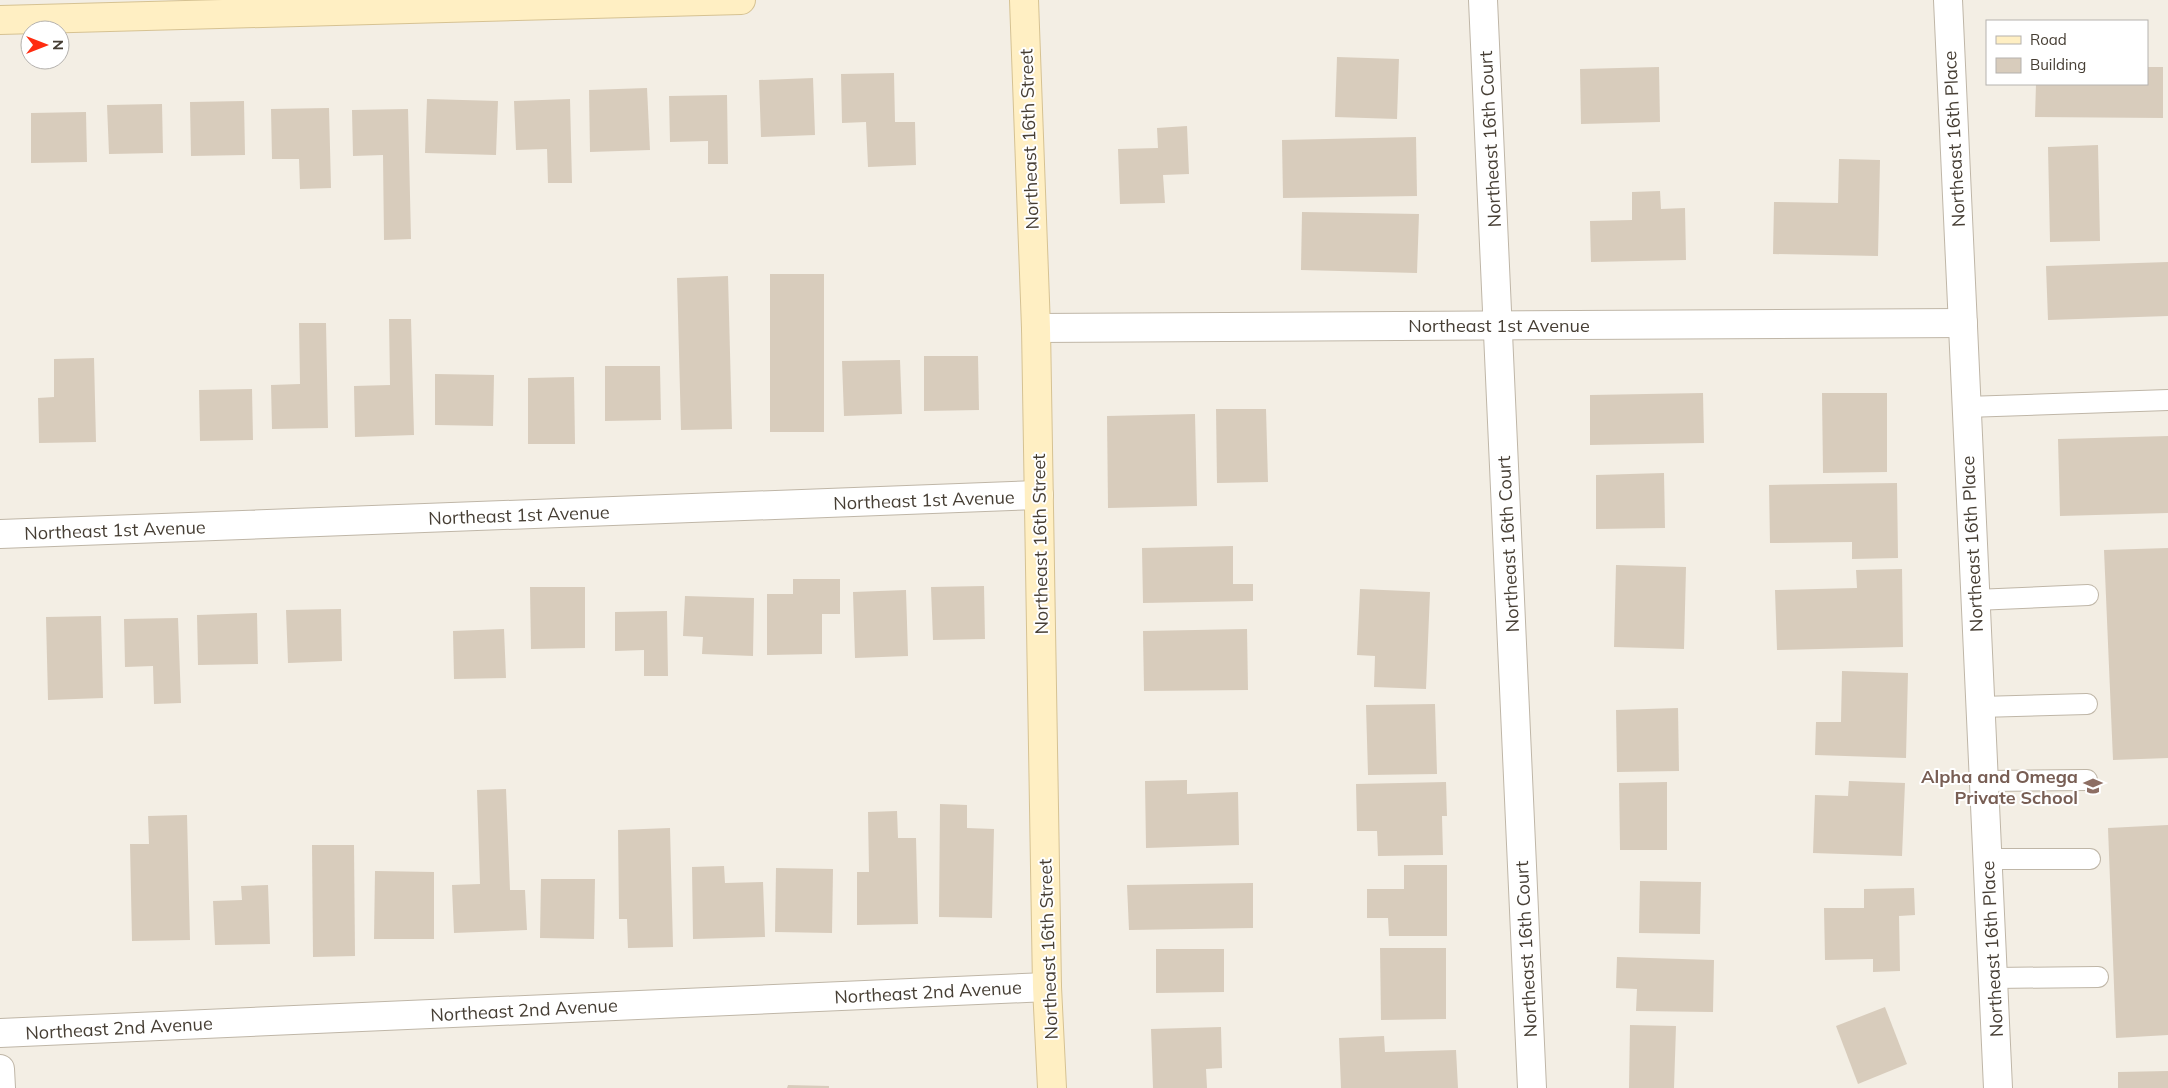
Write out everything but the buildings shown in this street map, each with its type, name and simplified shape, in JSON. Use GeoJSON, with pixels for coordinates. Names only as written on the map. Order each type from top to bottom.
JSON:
{"type":"FeatureCollection","features":[{"type":"Feature","properties":{"kind":"street"},"geometry":{"type":"LineString","coordinates":[[0,20],[742,0]]}},
{"type":"Feature","properties":{"kind":"street","name":"Northeast 16th Street"},"geometry":{"type":"LineString","coordinates":[[1024,0],[1036,328],[1047,987],[1052,1088]]}},
{"type":"Feature","properties":{"kind":"street","name":"Northeast 16th Court"},"geometry":{"type":"LineString","coordinates":[[1484,0],[1532,1088]]}},
{"type":"Feature","properties":{"kind":"street","name":"Northeast 16th Place"},"geometry":{"type":"LineString","coordinates":[[1948,0],[1998,1088]]}},
{"type":"Feature","properties":{"kind":"street","name":"Northeast 1st Avenue"},"geometry":{"type":"LineString","coordinates":[[1036,328],[1962,323]]}},
{"type":"Feature","properties":{"kind":"street","name":"Northeast 1st Avenue"},"geometry":{"type":"LineString","coordinates":[[0,534],[1038,495]]}},
{"type":"Feature","properties":{"kind":"street","name":"Northeast 2nd Avenue"},"geometry":{"type":"LineString","coordinates":[[0,1033],[1047,987]]}},
{"type":"Feature","properties":{"kind":"street"},"geometry":{"type":"LineString","coordinates":[[0,1069],[1,1088]]}},
{"type":"Feature","properties":{"kind":"lane"},"geometry":{"type":"LineString","coordinates":[[1966,407],[2168,400]]}},
{"type":"Feature","properties":{"kind":"lane"},"geometry":{"type":"LineString","coordinates":[[1975,600],[2088,595]]}},
{"type":"Feature","properties":{"kind":"lane"},"geometry":{"type":"LineString","coordinates":[[1980,707],[2087,704]]}},
{"type":"Feature","properties":{"kind":"lane"},"geometry":{"type":"LineString","coordinates":[[1984,781],[2087,780]]}},
{"type":"Feature","properties":{"kind":"lane"},"geometry":{"type":"LineString","coordinates":[[1987,859],[2090,859]]}},
{"type":"Feature","properties":{"kind":"lane"},"geometry":{"type":"LineString","coordinates":[[1993,978],[2098,977]]}},
{"type":"Feature","properties":{"kind":"place","name":"Alpha and Omega Private School"},"geometry":{"type":"Point","coordinates":[2093,786]}}]}
